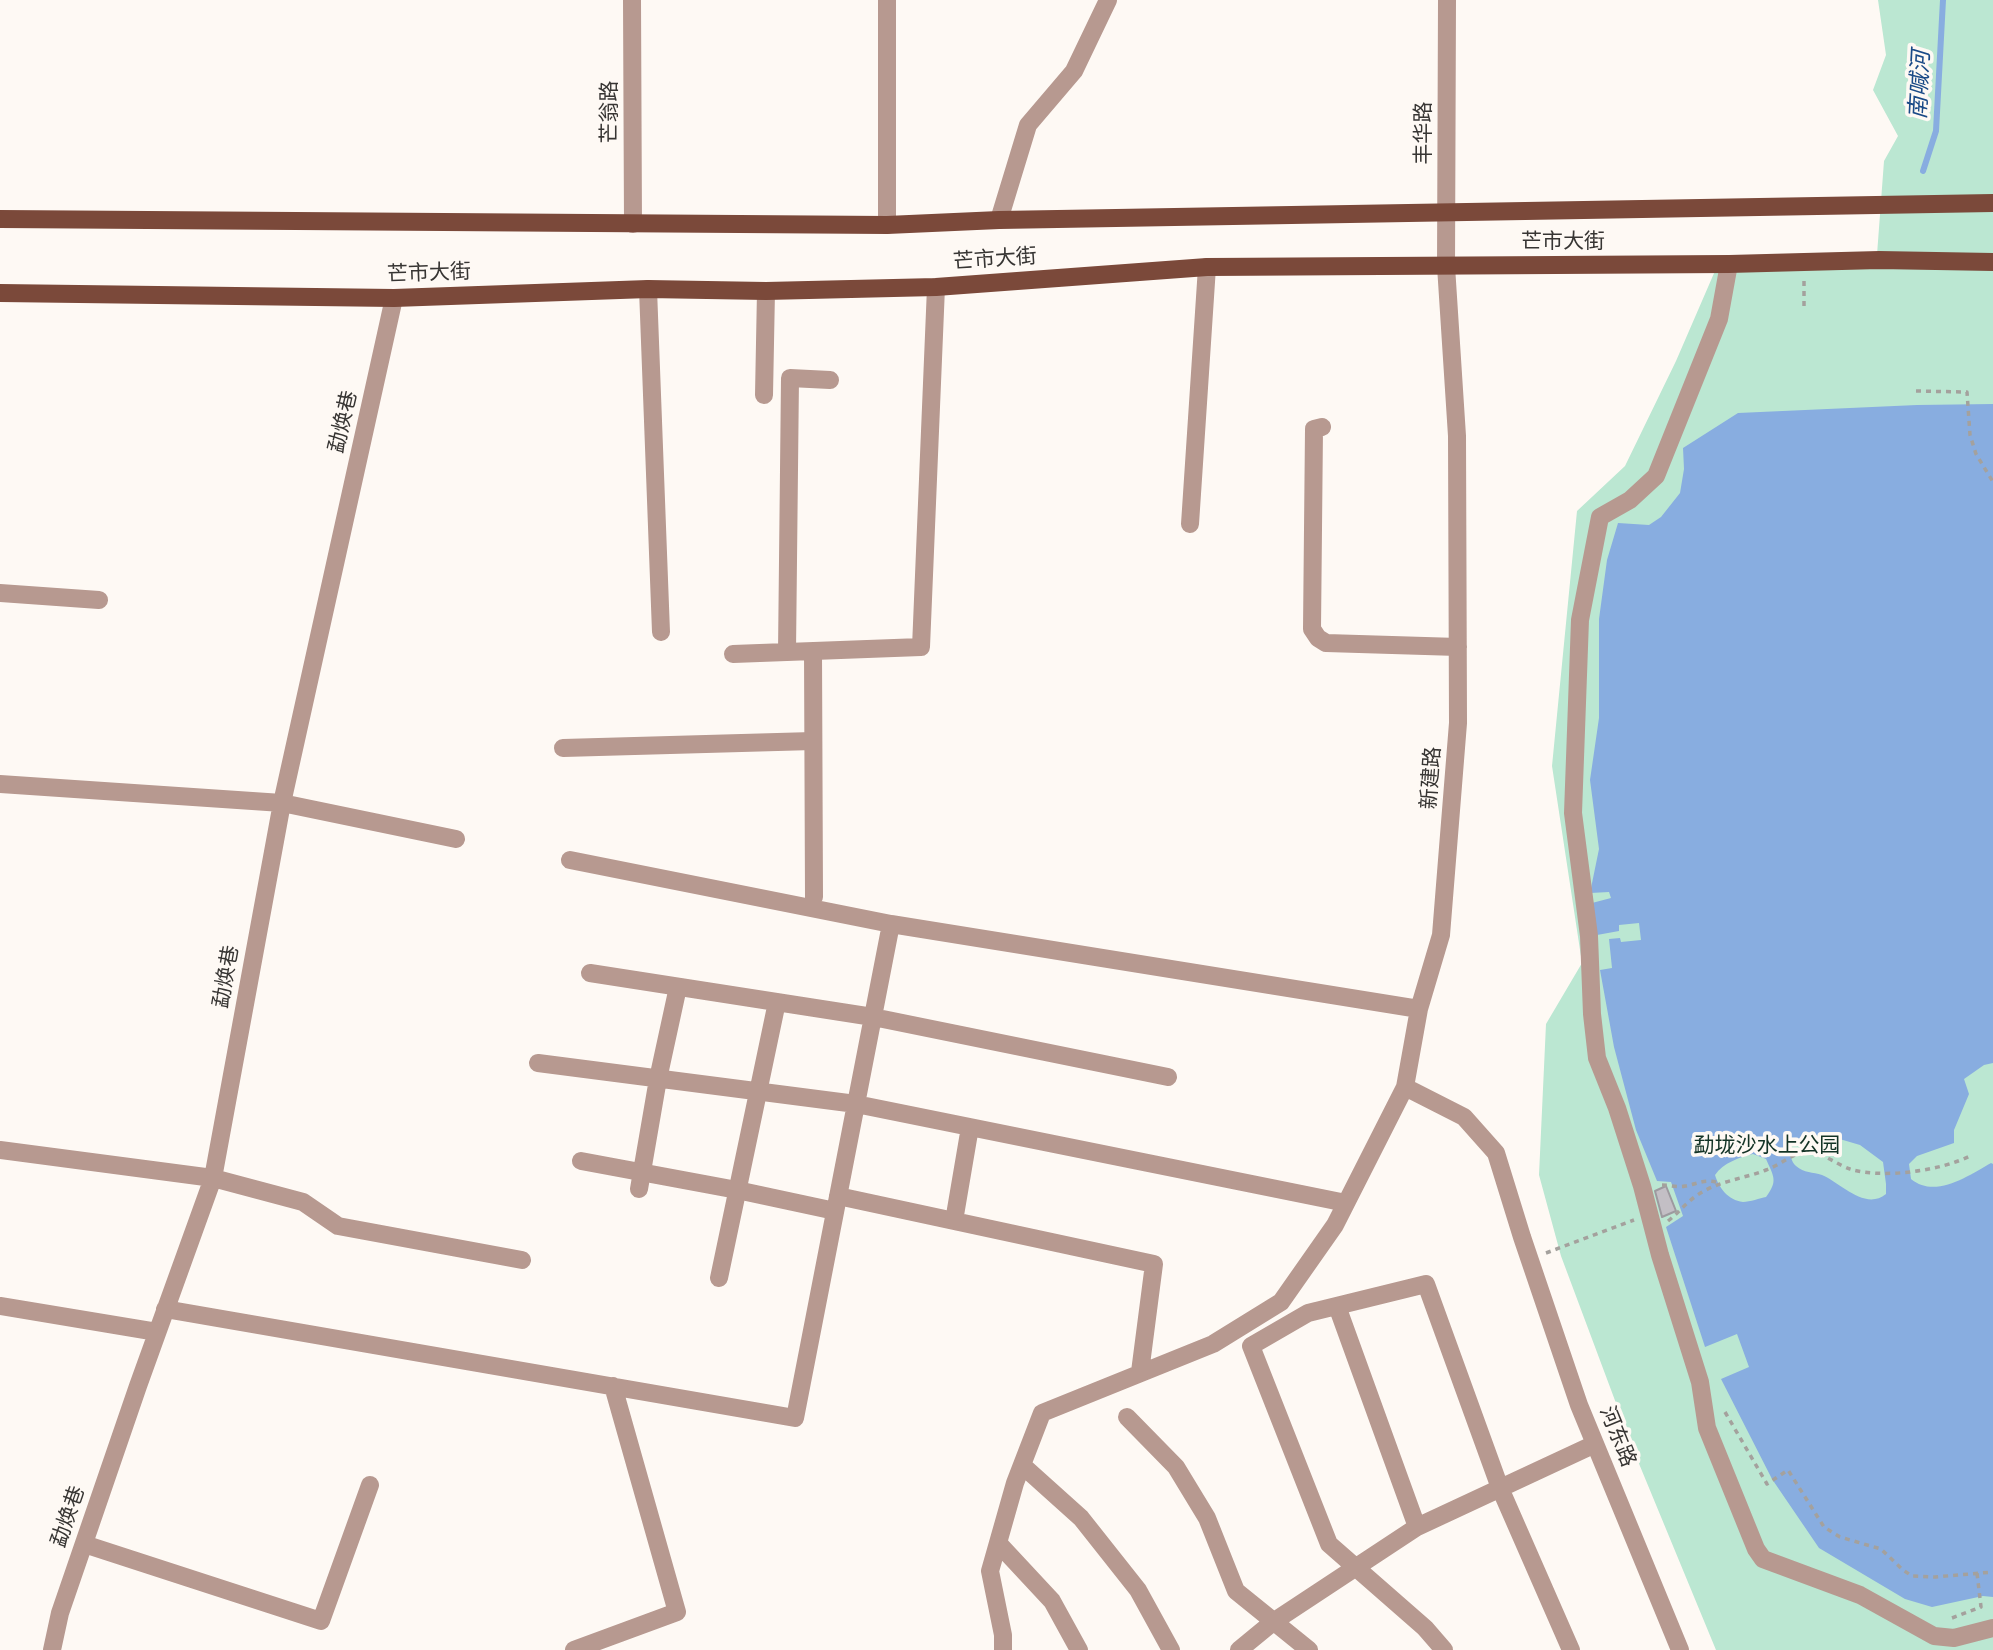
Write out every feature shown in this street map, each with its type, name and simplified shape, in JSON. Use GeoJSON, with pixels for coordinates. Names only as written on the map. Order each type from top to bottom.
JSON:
{"type":"FeatureCollection","features":[{"type":"Feature","properties":{"kind":"main road","name":"芒市大街"},"geometry":{"type":"LineString","coordinates":[[0,219],[887,225],[999,220],[1993,204]]}},
{"type":"Feature","properties":{"kind":"main road","name":"芒市大街"},"geometry":{"type":"LineString","coordinates":[[0,293],[394,298],[649,289],[766,291],[936,287],[1207,267],[1729,264],[1879,260],[1993,262]]}},
{"type":"Feature","properties":{"kind":"street","name":"芒翁路"},"geometry":{"type":"LineString","coordinates":[[632,0],[633,224]]}},
{"type":"Feature","properties":{"kind":"street"},"geometry":{"type":"LineString","coordinates":[[887,0],[887,225]]}},
{"type":"Feature","properties":{"kind":"street"},"geometry":{"type":"LineString","coordinates":[[999,220],[1028,125],[1074,71],[1108,0]]}},
{"type":"Feature","properties":{"kind":"street","name":"丰华路"},"geometry":{"type":"LineString","coordinates":[[1446,266],[1447,0]]}},
{"type":"Feature","properties":{"kind":"street"},"geometry":{"type":"LineString","coordinates":[[1729,264],[1719,319],[1657,476],[1630,500],[1600,517],[1580,620],[1573,813],[1589,936],[1597,1058],[1617,1108],[1700,1382],[1707,1428],[1756,1549],[1763,1559],[1860,1595],[1934,1636],[1954,1638],[1993,1628]]}},
{"type":"Feature","properties":{"kind":"street","name":"新建路"},"geometry":{"type":"LineString","coordinates":[[1003,1650],[1003,1635],[990,1571],[1015,1483],[1042,1413],[1213,1344],[1280,1302],[1335,1225],[1405,1087],[1419,1009],[1441,936],[1458,723],[1457,436],[1446,266]]}},
{"type":"Feature","properties":{"kind":"street"},"geometry":{"type":"LineString","coordinates":[[1190,524],[1207,267]]}},
{"type":"Feature","properties":{"kind":"street"},"geometry":{"type":"LineString","coordinates":[[733,654],[921,647],[936,287]]}},
{"type":"Feature","properties":{"kind":"street"},"geometry":{"type":"LineString","coordinates":[[649,289],[661,632]]}},
{"type":"Feature","properties":{"kind":"street"},"geometry":{"type":"LineString","coordinates":[[764,395],[766,291]]}},
{"type":"Feature","properties":{"kind":"street","name":"勐焕巷"},"geometry":{"type":"LineString","coordinates":[[52,1650],[60,1613],[213,1178],[282,803],[394,298]]}},
{"type":"Feature","properties":{"kind":"street"},"geometry":{"type":"LineString","coordinates":[[787,652],[790,379],[830,380]]}},
{"type":"Feature","properties":{"kind":"street"},"geometry":{"type":"LineString","coordinates":[[1322,427],[1314,429],[1312,629],[1318,638],[1326,643],[1458,648]]}},
{"type":"Feature","properties":{"kind":"street"},"geometry":{"type":"LineString","coordinates":[[0,593],[99,600]]}},
{"type":"Feature","properties":{"kind":"street"},"geometry":{"type":"LineString","coordinates":[[813,651],[814,897]]}},
{"type":"Feature","properties":{"kind":"street"},"geometry":{"type":"LineString","coordinates":[[563,748],[813,741]]}},
{"type":"Feature","properties":{"kind":"street"},"geometry":{"type":"LineString","coordinates":[[0,784],[282,803],[456,839]]}},
{"type":"Feature","properties":{"kind":"street"},"geometry":{"type":"LineString","coordinates":[[570,860],[891,923],[1419,1009]]}},
{"type":"Feature","properties":{"kind":"street"},"geometry":{"type":"LineString","coordinates":[[165,1309],[794,1418],[891,923]]}},
{"type":"Feature","properties":{"kind":"street"},"geometry":{"type":"LineString","coordinates":[[590,973],[873,1017],[1168,1077]]}},
{"type":"Feature","properties":{"kind":"street"},"geometry":{"type":"LineString","coordinates":[[641,1181],[658,1079],[678,987]]}},
{"type":"Feature","properties":{"kind":"street"},"geometry":{"type":"LineString","coordinates":[[719,1278],[777,1002]]}},
{"type":"Feature","properties":{"kind":"street"},"geometry":{"type":"LineString","coordinates":[[538,1063],[856,1104],[1346,1203]]}},
{"type":"Feature","properties":{"kind":"street","name":"河东路"},"geometry":{"type":"LineString","coordinates":[[1405,1087],[1464,1117],[1496,1153],[1579,1405],[1680,1650]]}},
{"type":"Feature","properties":{"kind":"street"},"geometry":{"type":"LineString","coordinates":[[954,1221],[970,1127]]}},
{"type":"Feature","properties":{"kind":"street"},"geometry":{"type":"LineString","coordinates":[[0,1150],[213,1178],[303,1202],[338,1226],[522,1260]]}},
{"type":"Feature","properties":{"kind":"street"},"geometry":{"type":"LineString","coordinates":[[581,1161],[641,1181],[737,1190],[954,1221],[1154,1264],[1140,1372]]}},
{"type":"Feature","properties":{"kind":"street"},"geometry":{"type":"LineString","coordinates":[[1444,1650],[1425,1628],[1329,1544],[1251,1346],[1308,1313],[1426,1284],[1500,1488],[1572,1650]]}},
{"type":"Feature","properties":{"kind":"street"},"geometry":{"type":"LineString","coordinates":[[0,1306],[157,1332]]}},
{"type":"Feature","properties":{"kind":"street"},"geometry":{"type":"LineString","coordinates":[[1337,1306],[1417,1527]]}},
{"type":"Feature","properties":{"kind":"street"},"geometry":{"type":"LineString","coordinates":[[574,1650],[677,1612],[613,1386]]}},
{"type":"Feature","properties":{"kind":"street"},"geometry":{"type":"LineString","coordinates":[[1127,1417],[1176,1467],[1207,1518],[1236,1591],[1309,1650]]}},
{"type":"Feature","properties":{"kind":"street"},"geometry":{"type":"LineString","coordinates":[[1240,1650],[1273,1622],[1417,1527],[1595,1444]]}},
{"type":"Feature","properties":{"kind":"street"},"geometry":{"type":"LineString","coordinates":[[1022,1465],[1081,1518],[1138,1590],[1171,1650]]}},
{"type":"Feature","properties":{"kind":"street"},"geometry":{"type":"LineString","coordinates":[[84,1544],[321,1621],[370,1485]]}},
{"type":"Feature","properties":{"kind":"street"},"geometry":{"type":"LineString","coordinates":[[998,1543],[1052,1601],[1079,1650]]}},
{"type":"Feature","properties":{"kind":"path"},"geometry":{"type":"LineString","coordinates":[[1804,262],[1804,307]]}},
{"type":"Feature","properties":{"kind":"path"},"geometry":{"type":"LineString","coordinates":[[1916,391],[1967,392],[1970,435],[1976,454],[1993,482]]}},
{"type":"Feature","properties":{"kind":"path"},"geometry":{"type":"LineString","coordinates":[[1678,1211],[1696,1196],[1720,1184],[1767,1170],[1797,1155],[1812,1152],[1843,1167],[1877,1174],[1911,1171],[1970,1157]]}},
{"type":"Feature","properties":{"kind":"path"},"geometry":{"type":"LineString","coordinates":[[1669,1185],[1682,1187],[1710,1180],[1720,1184]]}},
{"type":"Feature","properties":{"kind":"path"},"geometry":{"type":"LineString","coordinates":[[1530,1259],[1649,1214]]}},
{"type":"Feature","properties":{"kind":"path"},"geometry":{"type":"LineString","coordinates":[[1700,1382],[1721,1405],[1767,1485],[1788,1470],[1825,1527],[1840,1537],[1881,1549],[1912,1576],[1935,1577],[1993,1572]]}},
{"type":"Feature","properties":{"kind":"path"},"geometry":{"type":"LineString","coordinates":[[1977,1573],[1981,1607]]}},
{"type":"Feature","properties":{"kind":"green space","name":"勐垅沙水上公园"},"geometry":{"type":"Polygon","coordinates":[[[1878,0],[1993,0],[1993,1650],[1716,1650],[1635,1454],[1561,1256],[1539,1175],[1546,1024],[1582,963],[1552,766],[1577,511],[1625,466],[1676,361],[1718,264],[1876,268],[1884,161],[1898,136],[1873,90],[1886,55],[1878,0]]]}},
{"type":"Feature","properties":{"kind":"water","name":"勐垅沙水上公园"},"geometry":{"type":"Polygon","coordinates":[[[1993,404],[1993,1063],[1984,1065],[1964,1079],[1969,1094],[1954,1130],[1954,1143],[1917,1156],[1909,1164],[1911,1179],[1930,1187],[1951,1183],[1993,1164],[1993,1597],[1983,1596],[1932,1607],[1905,1599],[1819,1548],[1772,1479],[1721,1379],[1749,1367],[1737,1334],[1705,1347],[1666,1227],[1683,1216],[1671,1182],[1657,1181],[1636,1130],[1614,1047],[1600,970],[1612,968],[1609,939],[1620,938],[1621,942],[1641,940],[1639,923],[1619,925],[1619,931],[1597,935],[1592,903],[1611,898],[1609,892],[1590,893],[1599,849],[1590,780],[1599,718],[1599,619],[1607,560],[1618,523],[1649,525],[1661,517],[1680,493],[1684,469],[1683,448],[1738,413],[1993,404]],[[1826,1135],[1809,1136],[1788,1146],[1794,1164],[1802,1170],[1822,1175],[1862,1198],[1878,1198],[1886,1194],[1883,1162],[1860,1145],[1826,1135]],[[1753,1154],[1727,1164],[1715,1175],[1725,1193],[1738,1201],[1746,1202],[1766,1197],[1772,1187],[1773,1175],[1766,1159],[1753,1154]]]}},
{"type":"Feature","properties":{"kind":"building"},"geometry":{"type":"Polygon","coordinates":[[[1666,1186],[1676,1211],[1662,1217],[1655,1191],[1666,1186]]]}},
{"type":"Feature","properties":{"kind":"waterway","name":"南喊河"},"geometry":{"type":"LineString","coordinates":[[1923,171],[1936,131],[1943,0]]}}]}
